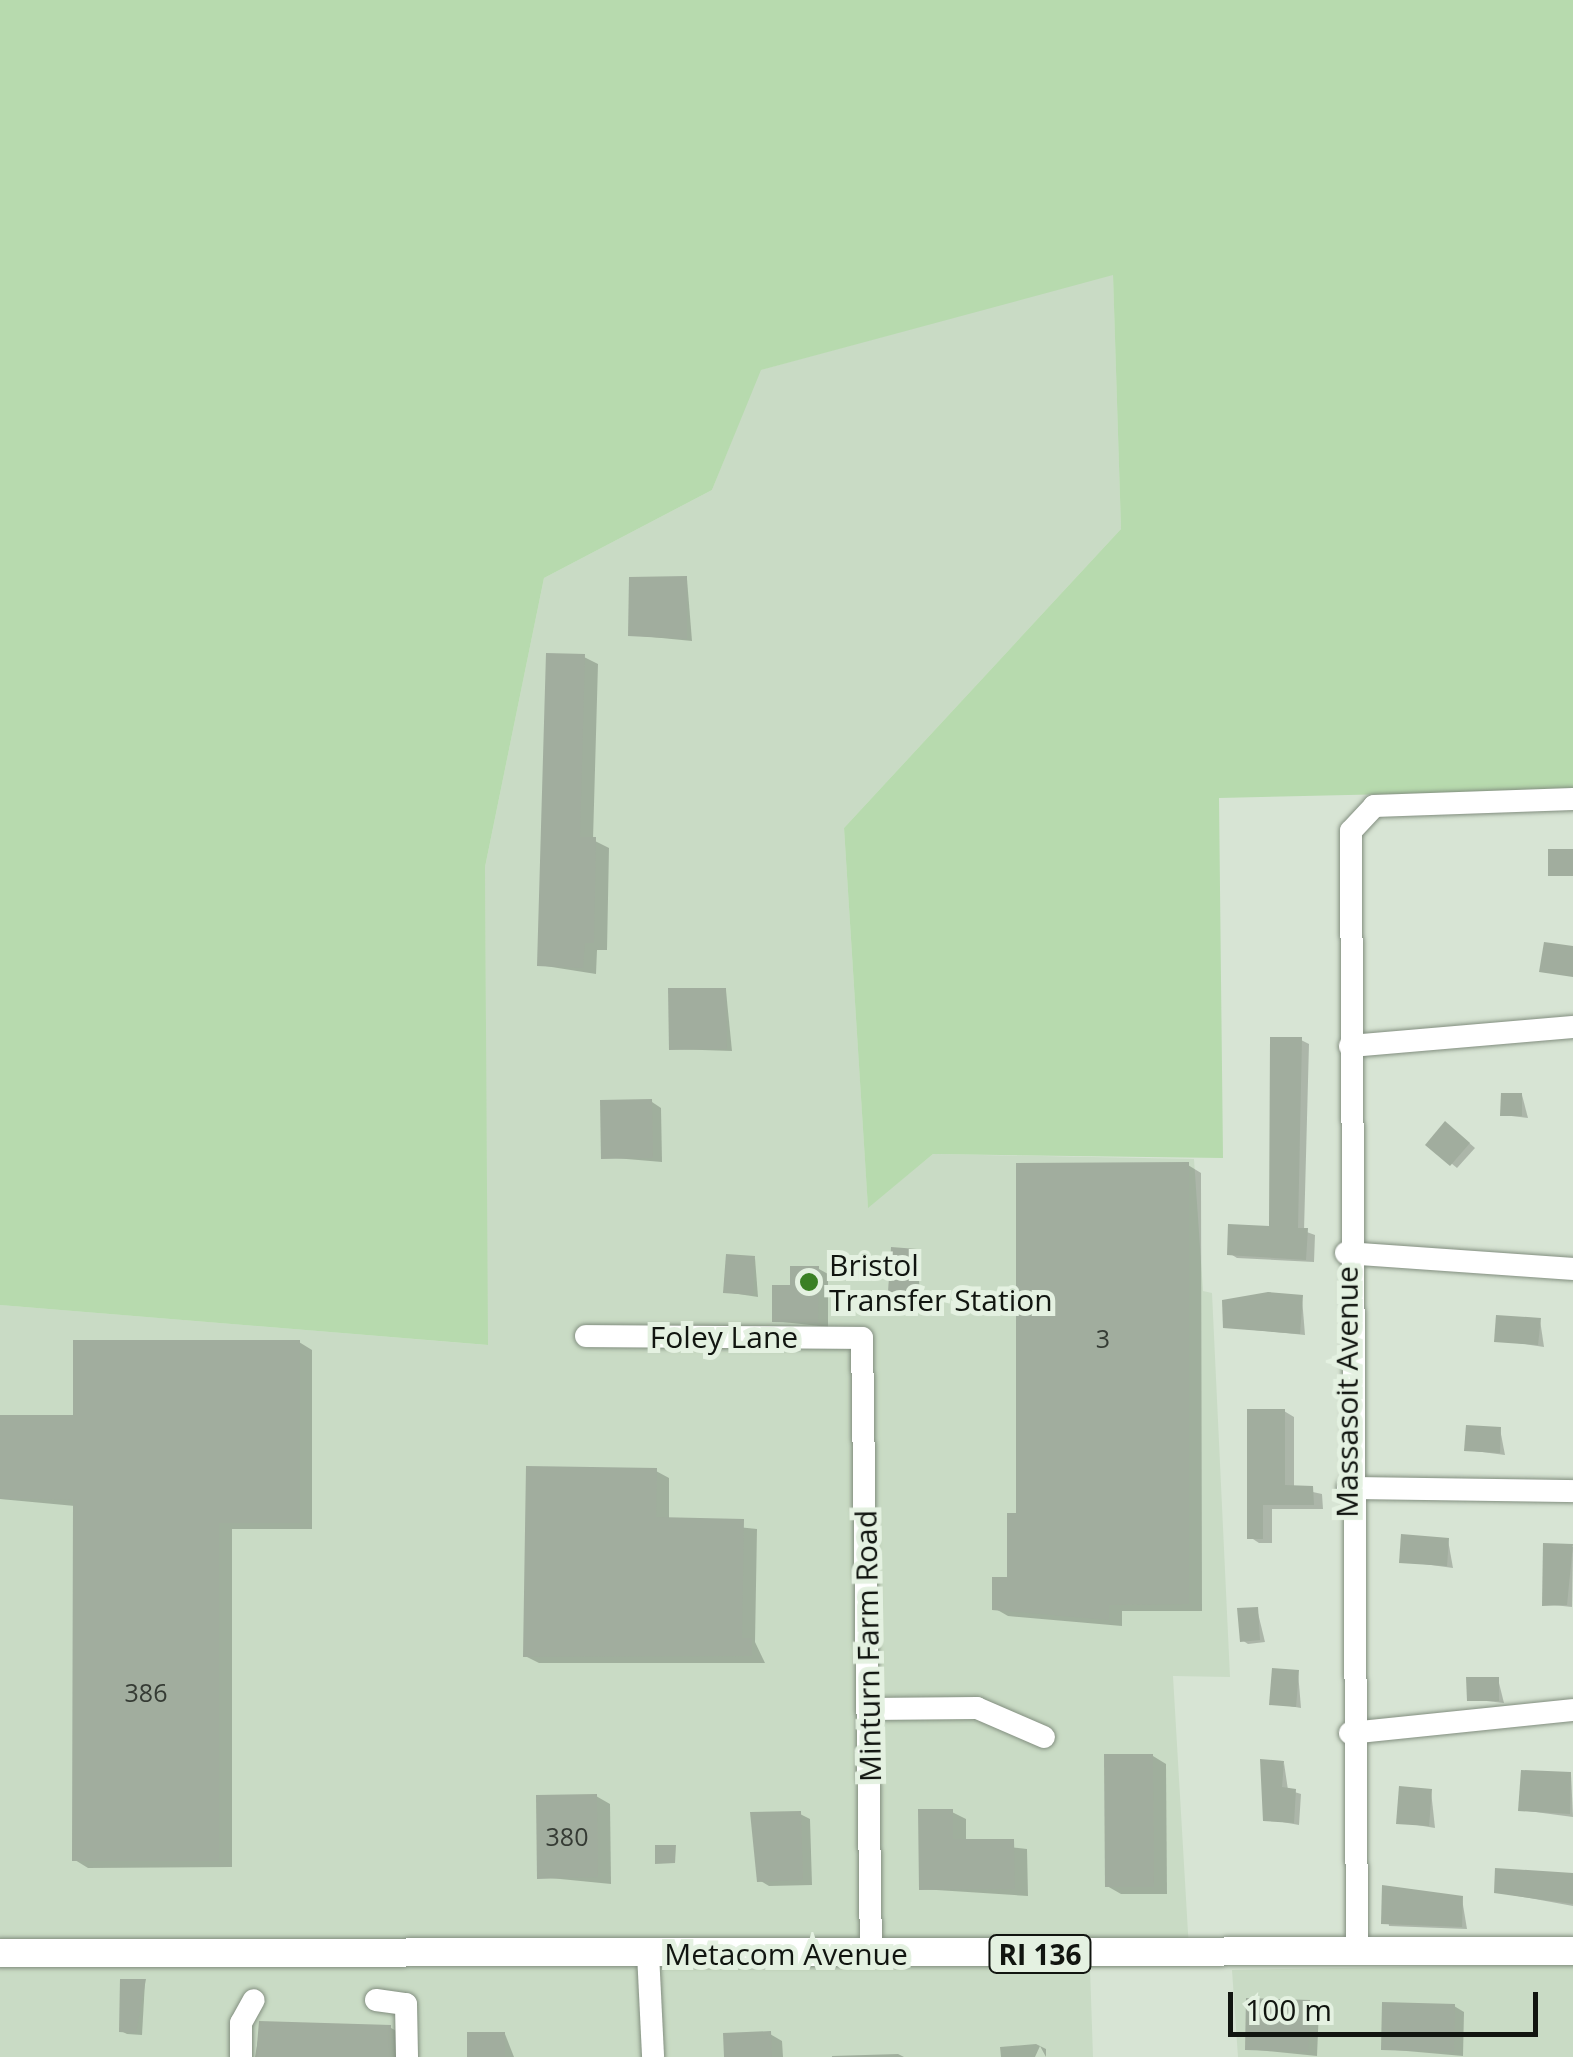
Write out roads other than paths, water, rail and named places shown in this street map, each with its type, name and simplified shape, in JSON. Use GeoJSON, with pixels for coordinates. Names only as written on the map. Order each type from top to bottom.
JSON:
{"type":"FeatureCollection","features":[{"type":"Feature","properties":{"kind":"main road","name":"Metacom Avenue"},"geometry":{"type":"LineString","coordinates":[[0,1953],[1573,1951]]}},
{"type":"Feature","properties":{"kind":"street","name":"Massasoit Avenue"},"geometry":{"type":"LineString","coordinates":[[1358,1953],[1350,1734],[1346,1253],[1351,831],[1374,806],[1573,799]]}},
{"type":"Feature","properties":{"kind":"street"},"geometry":{"type":"LineString","coordinates":[[1350,1046],[1573,1027]]}},
{"type":"Feature","properties":{"kind":"street"},"geometry":{"type":"LineString","coordinates":[[1346,1253],[1573,1269]]}},
{"type":"Feature","properties":{"kind":"street","name":"Foley Lane"},"geometry":{"type":"LineString","coordinates":[[586,1336],[862,1338]]}},
{"type":"Feature","properties":{"kind":"street","name":"Minturn Farm Road"},"geometry":{"type":"LineString","coordinates":[[862,1338],[871,1954]]}},
{"type":"Feature","properties":{"kind":"street"},"geometry":{"type":"LineString","coordinates":[[1348,1488],[1573,1492]]}},
{"type":"Feature","properties":{"kind":"street"},"geometry":{"type":"LineString","coordinates":[[869,1709],[977,1708],[1044,1737]]}},
{"type":"Feature","properties":{"kind":"street"},"geometry":{"type":"LineString","coordinates":[[1350,1734],[1573,1710]]}},
{"type":"Feature","properties":{"kind":"street"},"geometry":{"type":"LineString","coordinates":[[648,1954],[653,2057]]}},
{"type":"Feature","properties":{"kind":"street"},"geometry":{"type":"LineString","coordinates":[[241,2057],[241,2023],[254,2000]]}},
{"type":"Feature","properties":{"kind":"street"},"geometry":{"type":"LineString","coordinates":[[376,2000],[406,2004],[407,2057]]}},
{"type":"Feature","properties":{"kind":"place","name":"Bristol Transfer Station"},"geometry":{"type":"Point","coordinates":[809,1282]}}]}
